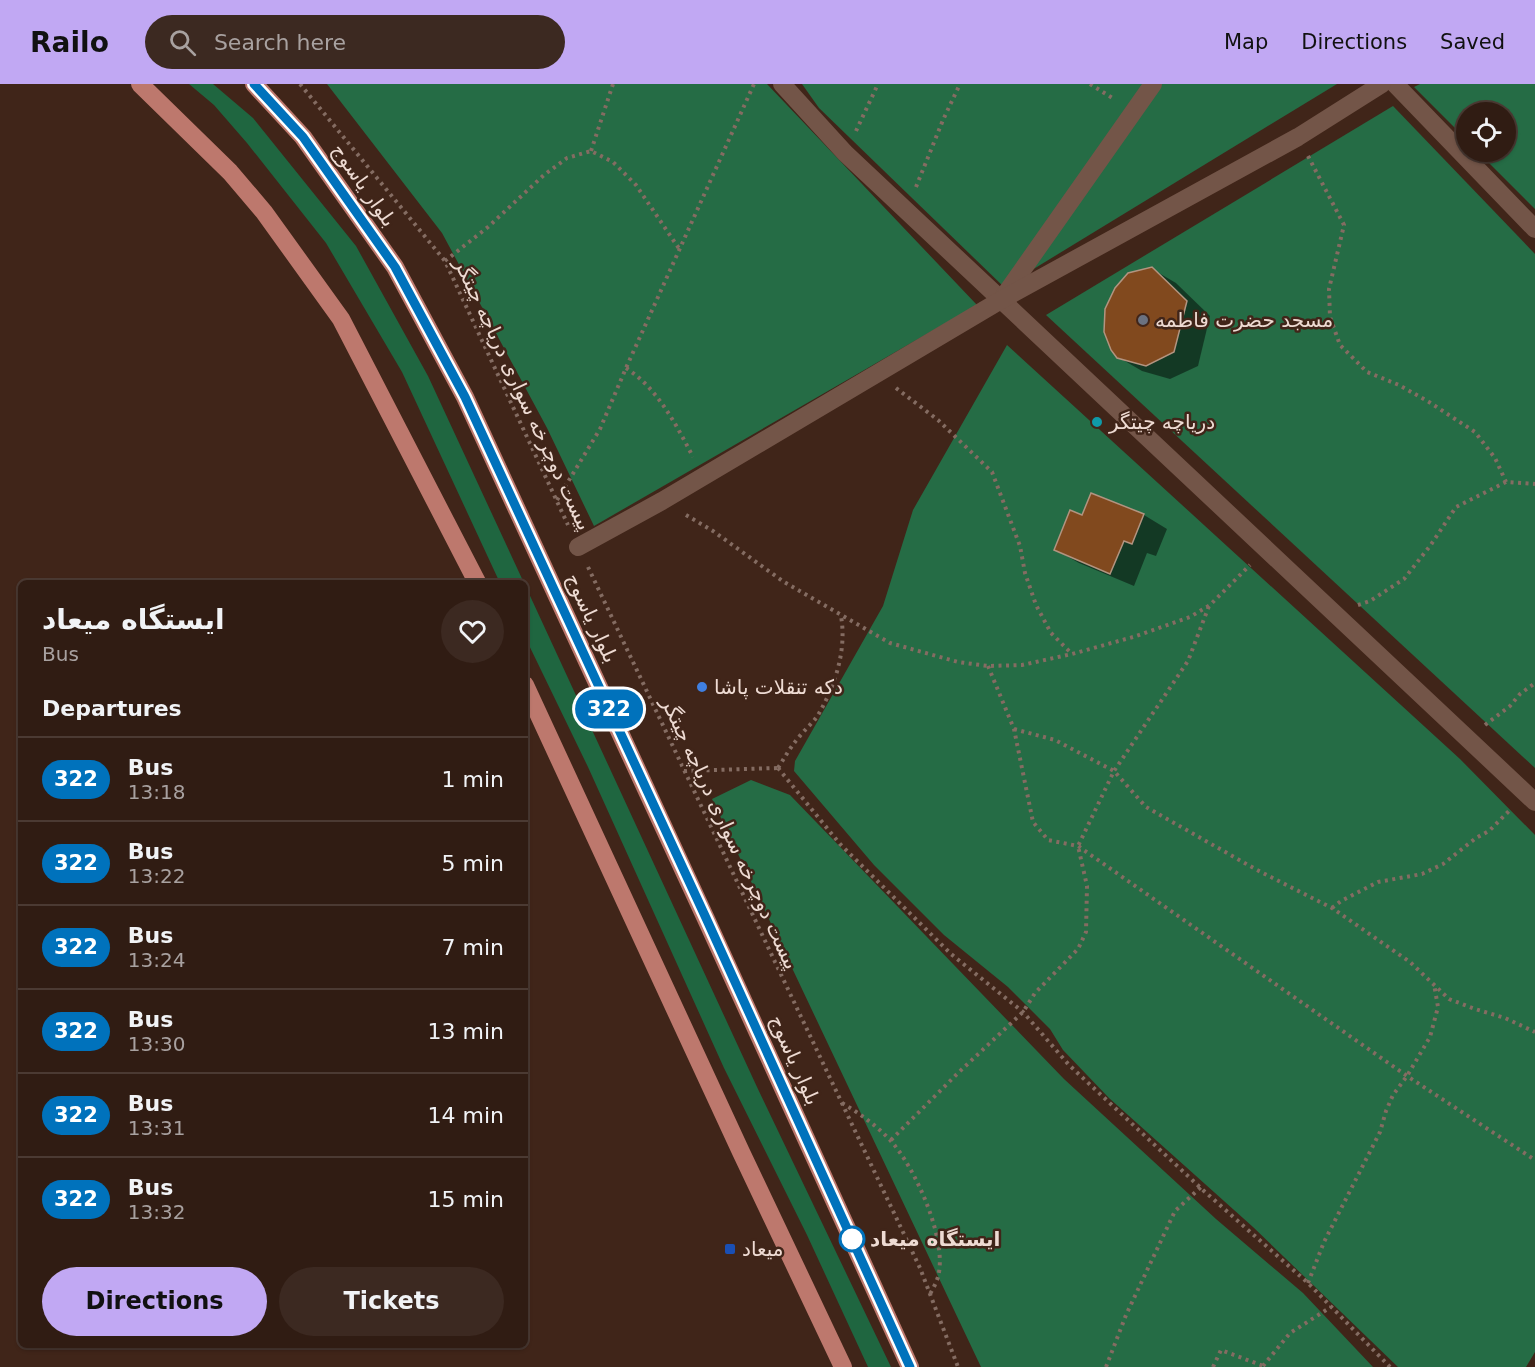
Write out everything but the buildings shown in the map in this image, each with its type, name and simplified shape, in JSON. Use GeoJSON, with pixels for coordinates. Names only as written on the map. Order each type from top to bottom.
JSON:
{"type":"FeatureCollection","features":[{"type":"Feature","properties":{"kind":"main road"},"geometry":{"type":"LineString","coordinates":[[140,84],[230,172],[264,212],[341,319],[475,580]]}},
{"type":"Feature","properties":{"kind":"main road","name":"بلوار یاسوج"},"geometry":{"type":"LineString","coordinates":[[254,84],[303,137],[395,267],[465,397],[706,918],[910,1367]]}},
{"type":"Feature","properties":{"kind":"main road"},"geometry":{"type":"LineString","coordinates":[[528,691],[843,1367]]}},
{"type":"Feature","properties":{"kind":"street"},"geometry":{"type":"LineString","coordinates":[[782,84],[845,153],[1530,798]]}},
{"type":"Feature","properties":{"kind":"street"},"geometry":{"type":"LineString","coordinates":[[1001,300],[1153,84]]}},
{"type":"Feature","properties":{"kind":"street"},"geometry":{"type":"LineString","coordinates":[[578,547],[662,501],[1001,300],[1298,137],[1382,84]]}},
{"type":"Feature","properties":{"kind":"street"},"geometry":{"type":"LineString","coordinates":[[1395,84],[1535,229]]}},
{"type":"Feature","properties":{"kind":"path","name":"پیست دوچرخه سواری دریاچه چیتگر"},"geometry":{"type":"LineString","coordinates":[[300,84],[445,261],[556,501],[920,1268],[958,1367]]}},
{"type":"Feature","properties":{"kind":"path"},"geometry":{"type":"LineString","coordinates":[[591,151],[613,84]]}},
{"type":"Feature","properties":{"kind":"path"},"geometry":{"type":"LineString","coordinates":[[556,501],[600,429],[754,84]]}},
{"type":"Feature","properties":{"kind":"path"},"geometry":{"type":"LineString","coordinates":[[845,153],[878,84]]}},
{"type":"Feature","properties":{"kind":"path"},"geometry":{"type":"LineString","coordinates":[[907,210],[960,84]]}},
{"type":"Feature","properties":{"kind":"path"},"geometry":{"type":"LineString","coordinates":[[1298,137],[1344,225],[1329,289],[1330,317],[1340,345],[1367,372],[1419,396],[1475,432],[1495,458],[1506,482]]}},
{"type":"Feature","properties":{"kind":"path"},"geometry":{"type":"LineString","coordinates":[[445,261],[488,227],[544,174],[567,158],[591,151],[614,162],[636,185],[680,250]]}},
{"type":"Feature","properties":{"kind":"path"},"geometry":{"type":"LineString","coordinates":[[626,368],[641,378],[662,405],[681,433],[704,476]]}},
{"type":"Feature","properties":{"kind":"path"},"geometry":{"type":"LineString","coordinates":[[877,374],[938,420],[992,472],[1020,546],[1025,573],[1036,605],[1052,633],[1072,654]]}},
{"type":"Feature","properties":{"kind":"path"},"geometry":{"type":"LineString","coordinates":[[1336,613],[1370,601],[1404,579],[1456,507],[1506,482],[1535,484]]}},
{"type":"Feature","properties":{"kind":"path"},"geometry":{"type":"LineString","coordinates":[[662,501],[713,531],[784,582],[890,643],[958,662],[988,666],[1022,665],[1072,654],[1132,638],[1190,617],[1210,605],[1265,549]]}},
{"type":"Feature","properties":{"kind":"path"},"geometry":{"type":"LineString","coordinates":[[891,1140],[1023,1012],[1035,993],[1078,949],[1086,932],[1087,886],[1078,846],[1114,771],[1188,661],[1210,605]]}},
{"type":"Feature","properties":{"kind":"path"},"geometry":{"type":"LineString","coordinates":[[778,768],[798,738],[817,716],[830,688],[842,655],[844,634],[841,615]]}},
{"type":"Feature","properties":{"kind":"path"},"geometry":{"type":"LineString","coordinates":[[988,666],[1014,729],[1033,822],[1048,840],[1078,846],[1407,1076],[1535,1160]]}},
{"type":"Feature","properties":{"kind":"path"},"geometry":{"type":"LineString","coordinates":[[1473,744],[1481,728],[1535,683]]}},
{"type":"Feature","properties":{"kind":"path"},"geometry":{"type":"LineString","coordinates":[[1014,729],[1055,740],[1114,771],[1146,807],[1257,870],[1332,908],[1410,962],[1449,999],[1505,1018],[1535,1032]]}},
{"type":"Feature","properties":{"kind":"path"},"geometry":{"type":"LineString","coordinates":[[684,771],[778,768]]}},
{"type":"Feature","properties":{"kind":"path"},"geometry":{"type":"LineString","coordinates":[[778,768],[840,844],[951,954],[1023,1012],[1068,1065],[1308,1283],[1390,1367]]}},
{"type":"Feature","properties":{"kind":"path"},"geometry":{"type":"LineString","coordinates":[[1332,908],[1378,882],[1422,874],[1443,864],[1530,798]]}},
{"type":"Feature","properties":{"kind":"path"},"geometry":{"type":"LineString","coordinates":[[1308,1283],[1324,1242],[1380,1132],[1393,1095],[1430,1036],[1438,1007],[1433,982]]}},
{"type":"Feature","properties":{"kind":"path"},"geometry":{"type":"LineString","coordinates":[[842,1103],[858,1112],[891,1140],[920,1186],[932,1216],[939,1262],[938,1276],[930,1295]]}},
{"type":"Feature","properties":{"kind":"path"},"geometry":{"type":"LineString","coordinates":[[1106,1367],[1126,1315],[1174,1211],[1201,1187]]}},
{"type":"Feature","properties":{"kind":"path"},"geometry":{"type":"LineString","coordinates":[[1213,1367],[1221,1350],[1265,1366],[1290,1333],[1331,1307]]}},
{"type":"Feature","properties":{"kind":"green space"},"geometry":{"type":"Polygon","coordinates":[[[189,84],[213,84],[253,118],[356,246],[428,376],[523,580],[499,580],[402,372],[326,243],[214,105],[189,84]]]}},
{"type":"Feature","properties":{"kind":"green space"},"geometry":{"type":"Polygon","coordinates":[[[327,84],[767,84],[977,305],[594,526],[547,428],[442,233],[327,84]]]}},
{"type":"Feature","properties":{"kind":"green space"},"geometry":{"type":"Polygon","coordinates":[[[802,84],[1337,84],[1004,287],[819,108],[802,84]]]}},
{"type":"Feature","properties":{"kind":"green space"},"geometry":{"type":"Polygon","coordinates":[[[1420,84],[1535,84],[1535,209],[1488,162],[1516,162],[1516,102],[1456,102],[1456,129],[1414,87],[1420,84]]]}},
{"type":"Feature","properties":{"kind":"green space"},"geometry":{"type":"Polygon","coordinates":[[[1393,106],[1535,254],[1535,768],[1046,315],[1393,106]]]}},
{"type":"Feature","properties":{"kind":"green space"},"geometry":{"type":"Polygon","coordinates":[[[1007,345],[1460,759],[1535,835],[1535,1352],[1526,1367],[1398,1367],[1253,1227],[1109,1098],[1063,1050],[1050,1029],[1008,987],[944,935],[874,865],[794,771],[795,761],[883,606],[913,510],[1007,345]]]}},
{"type":"Feature","properties":{"kind":"green space"},"geometry":{"type":"Polygon","coordinates":[[[528,591],[757,1087],[891,1367],[868,1367],[807,1235],[724,1068],[588,767],[528,643],[528,591]]]}},
{"type":"Feature","properties":{"kind":"green space"},"geometry":{"type":"Polygon","coordinates":[[[751,780],[790,795],[1064,1079],[1216,1219],[1303,1293],[1373,1367],[981,1367],[712,799],[751,780]]]}},
{"type":"Feature","properties":{"kind":"bus line","name":"322"},"geometry":{"type":"LineString","coordinates":[[254,84],[303,137],[395,267],[465,397],[706,918],[910,1367]]}},
{"type":"Feature","properties":{"kind":"place","name":"مسجد حضرت فاطمه"},"geometry":{"type":"Point","coordinates":[1143,320]}},
{"type":"Feature","properties":{"kind":"place","name":"دریاچه چیتگر"},"geometry":{"type":"Point","coordinates":[1097,422]}},
{"type":"Feature","properties":{"kind":"place","name":"دکه تنقلات پاشا"},"geometry":{"type":"Point","coordinates":[702,687]}},
{"type":"Feature","properties":{"kind":"place","name":"ایستگاه میعاد"},"geometry":{"type":"Point","coordinates":[852,1239]}},
{"type":"Feature","properties":{"kind":"place","name":"میعاد"},"geometry":{"type":"Point","coordinates":[730,1249]}}]}
